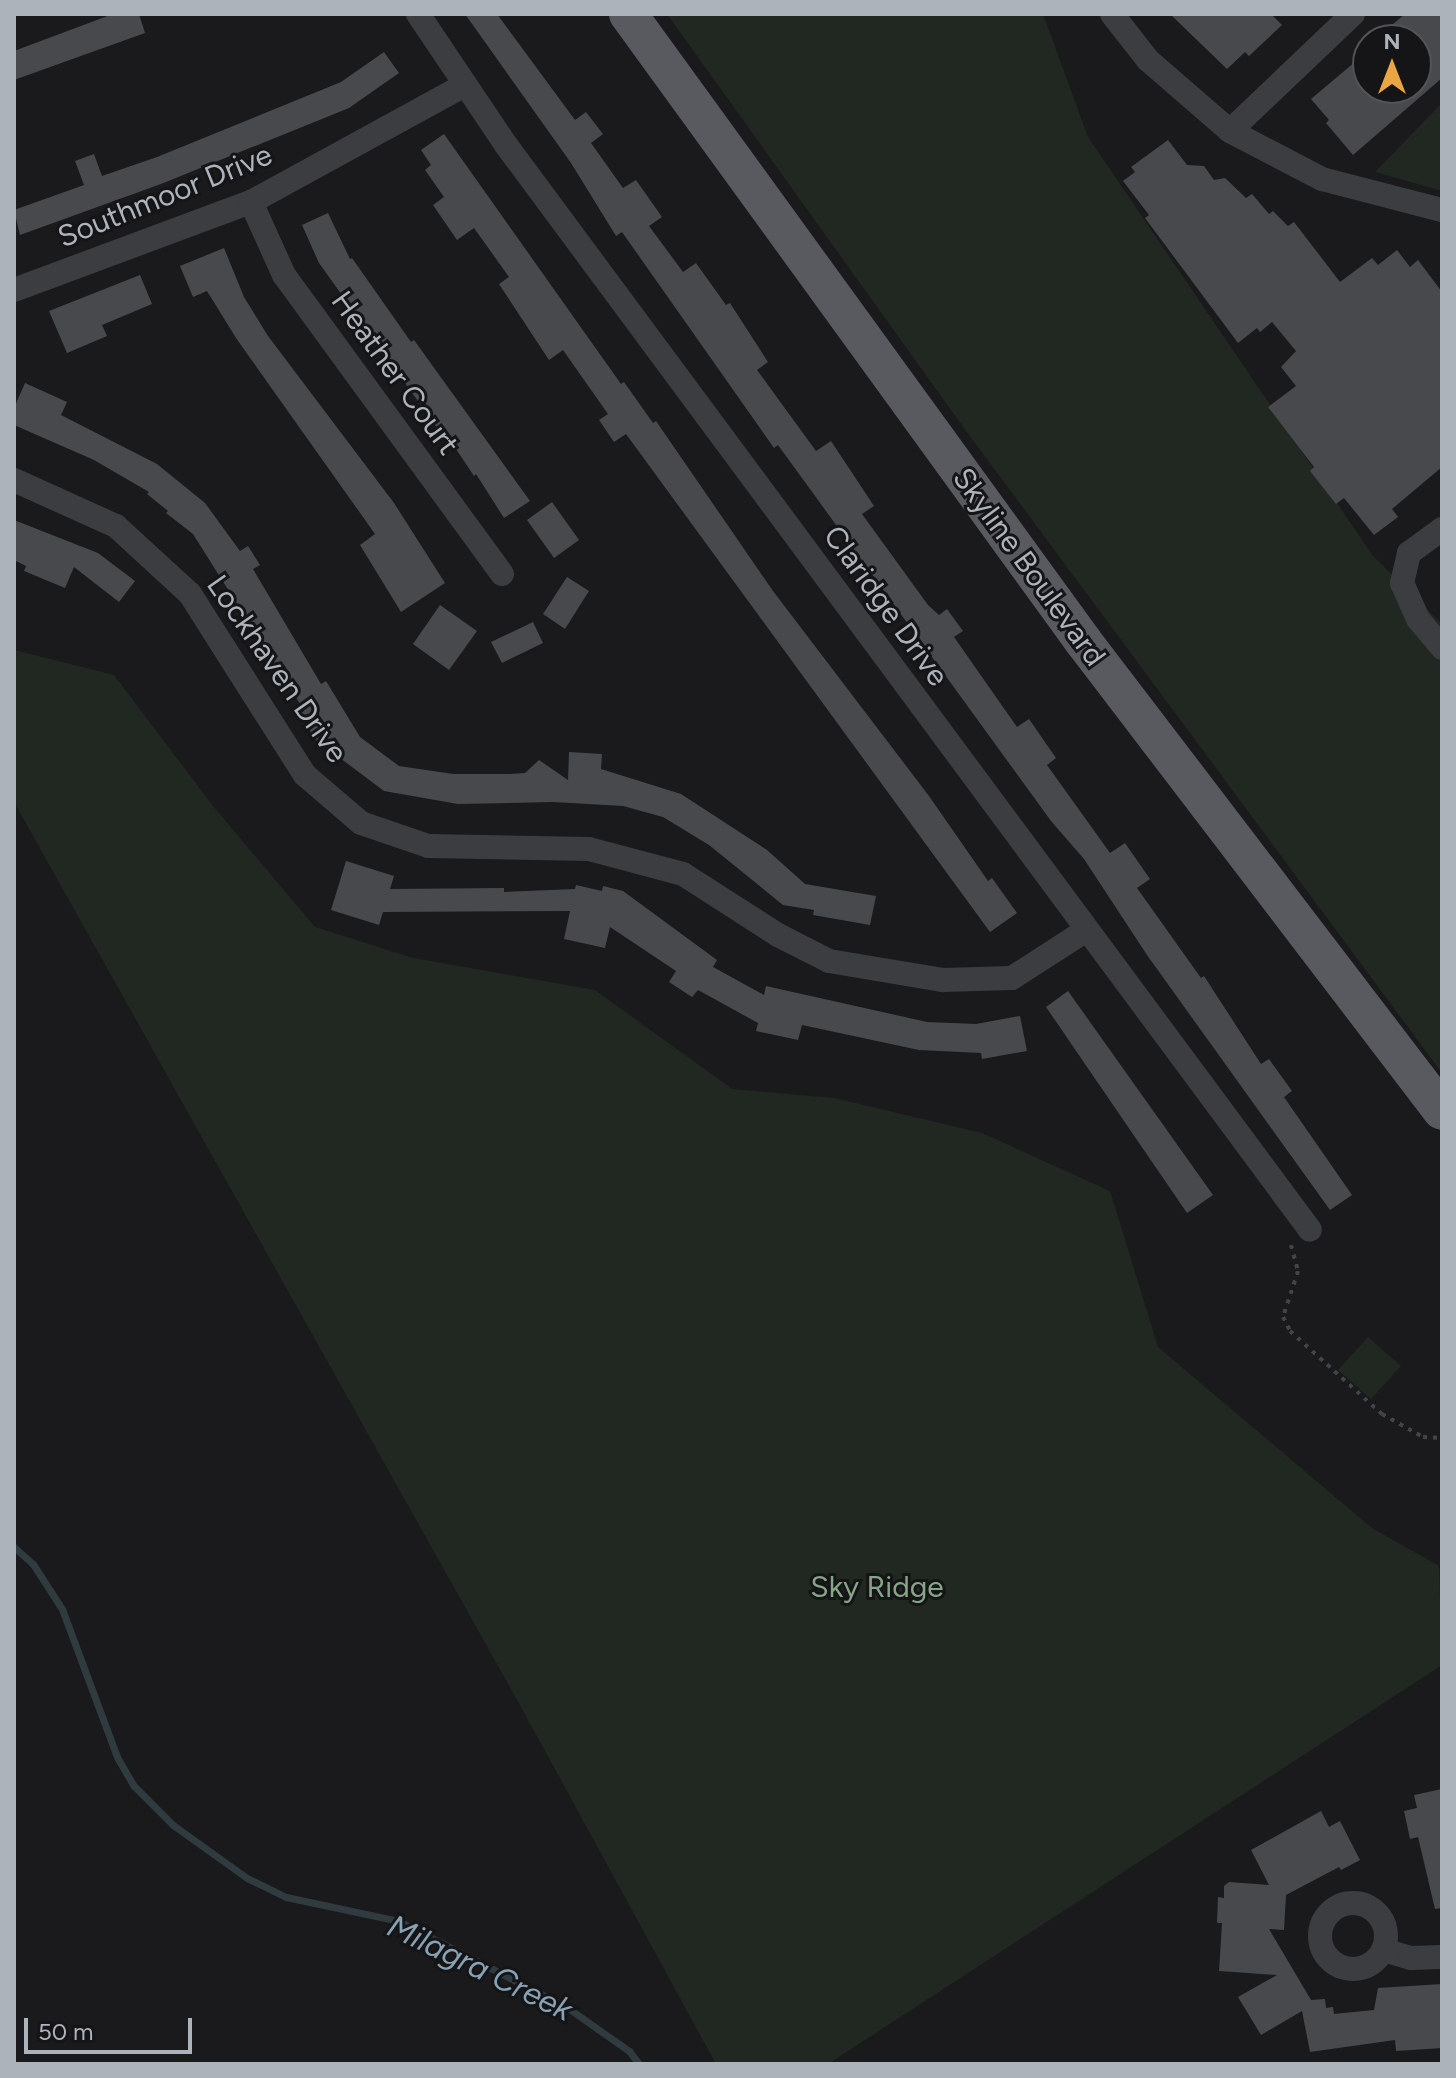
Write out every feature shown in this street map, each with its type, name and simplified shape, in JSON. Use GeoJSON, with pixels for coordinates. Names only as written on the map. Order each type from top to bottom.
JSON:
{"type":"FeatureCollection","features":[{"type":"Feature","properties":{"kind":"main road","name":"Skyline Boulevard"},"geometry":{"type":"LineString","coordinates":[[628,14],[1083,641],[1442,1111]]}},
{"type":"Feature","properties":{"kind":"street","name":"Claridge Drive"},"geometry":{"type":"LineString","coordinates":[[418,14],[463,86],[1085,931],[1305,1224]]}},
{"type":"Feature","properties":{"kind":"street"},"geometry":{"type":"LineString","coordinates":[[1112,14],[1148,60],[1230,131],[1322,179],[1442,210]]}},
{"type":"Feature","properties":{"kind":"street"},"geometry":{"type":"LineString","coordinates":[[1230,131],[1353,14]]}},
{"type":"Feature","properties":{"kind":"street","name":"Southmoor Drive"},"geometry":{"type":"LineString","coordinates":[[14,290],[251,202],[463,86]]}},
{"type":"Feature","properties":{"kind":"street","name":"Heather Court"},"geometry":{"type":"LineString","coordinates":[[251,202],[284,275],[502,574]]}},
{"type":"Feature","properties":{"kind":"street","name":"Lockhaven Drive"},"geometry":{"type":"LineString","coordinates":[[14,480],[116,526],[190,594],[305,775],[361,823],[428,846],[589,849],[683,874],[778,935],[829,961],[943,980],[1012,978],[1085,931]]}},
{"type":"Feature","properties":{"kind":"street"},"geometry":{"type":"LineString","coordinates":[[1442,529],[1409,553],[1402,583],[1418,619],[1442,648]]}},
{"type":"Feature","properties":{"kind":"street"},"geometry":{"type":"LineString","coordinates":[[1383,1950],[1411,1958],[1442,1957]]}},
{"type":"Feature","properties":{"kind":"path"},"geometry":{"type":"LineString","coordinates":[[1305,1224],[1290,1232],[1298,1271],[1283,1317],[1290,1331],[1382,1414],[1423,1437],[1442,1438]]}},
{"type":"Feature","properties":{"kind":"green space"},"geometry":{"type":"Polygon","coordinates":[[[667,14],[1043,14],[1088,137],[1373,556],[1442,624],[1442,1073],[961,424],[667,14]]]}},
{"type":"Feature","properties":{"kind":"green space"},"geometry":{"type":"Polygon","coordinates":[[[1442,103],[1442,191],[1375,172],[1442,103]]]}},
{"type":"Feature","properties":{"kind":"green space","name":"Sky Ridge"},"geometry":{"type":"Polygon","coordinates":[[[14,650],[114,675],[213,806],[315,927],[413,958],[595,990],[732,1089],[834,1098],[982,1133],[1110,1191],[1158,1347],[1372,1528],[1439,1566],[1442,1665],[828,2064],[716,2064],[521,1707],[14,802],[14,650]]]}},
{"type":"Feature","properties":{"kind":"green space"},"geometry":{"type":"Polygon","coordinates":[[[1368,1337],[1401,1366],[1371,1399],[1338,1370],[1368,1337]]]}},
{"type":"Feature","properties":{"kind":"building"},"geometry":{"type":"Polygon","coordinates":[[[113,14],[139,14],[145,33],[14,80],[14,51],[113,14]]]}},
{"type":"Feature","properties":{"kind":"building"},"geometry":{"type":"Polygon","coordinates":[[[465,14],[497,14],[575,120],[586,112],[603,134],[591,143],[623,188],[636,180],[662,217],[649,226],[683,272],[696,263],[726,305],[730,303],[768,362],[757,370],[816,451],[831,441],[874,506],[862,514],[928,605],[939,615],[947,609],[963,631],[954,637],[1017,727],[1029,719],[1056,758],[1047,765],[1110,853],[1125,843],[1150,879],[1137,888],[1201,978],[1204,976],[1261,1064],[1269,1059],[1292,1091],[1284,1097],[1352,1195],[1330,1210],[1147,955],[1084,859],[1051,821],[778,445],[774,448],[622,232],[616,236],[571,163],[465,14]]]}},
{"type":"Feature","properties":{"kind":"building"},"geometry":{"type":"Polygon","coordinates":[[[1170,14],[1271,14],[1282,25],[1249,56],[1245,52],[1227,69],[1170,14]]]}},
{"type":"Feature","properties":{"kind":"building"},"geometry":{"type":"Polygon","coordinates":[[[1405,14],[1442,14],[1442,78],[1432,87],[1432,24],[1393,24],[1405,14]]]}},
{"type":"Feature","properties":{"kind":"building"},"geometry":{"type":"Polygon","coordinates":[[[384,52],[399,73],[349,108],[161,184],[20,235],[14,210],[84,185],[75,161],[94,154],[102,176],[157,157],[341,82],[384,52]]]}},
{"type":"Feature","properties":{"kind":"building"},"geometry":{"type":"Polygon","coordinates":[[[1352,64],[1352,104],[1412,104],[1353,155],[1311,99],[1352,64]]]}},
{"type":"Feature","properties":{"kind":"building"},"geometry":{"type":"Polygon","coordinates":[[[444,134],[621,384],[624,382],[653,423],[656,421],[773,591],[929,796],[988,881],[992,878],[1017,913],[990,932],[626,434],[614,442],[599,420],[608,414],[563,350],[549,360],[499,284],[509,277],[474,228],[457,240],[433,205],[444,197],[425,170],[431,165],[421,150],[444,134]]]}},
{"type":"Feature","properties":{"kind":"building"},"geometry":{"type":"Polygon","coordinates":[[[1168,140],[1187,165],[1204,166],[1214,180],[1225,178],[1246,198],[1252,194],[1269,214],[1273,211],[1288,226],[1294,222],[1340,282],[1372,258],[1378,265],[1397,250],[1410,267],[1418,260],[1442,292],[1442,467],[1392,509],[1398,517],[1374,535],[1344,498],[1336,504],[1310,471],[1314,467],[1268,407],[1296,386],[1281,367],[1296,351],[1272,322],[1260,332],[1257,328],[1238,343],[1145,218],[1149,215],[1123,181],[1135,172],[1131,167],[1168,140]]]}},
{"type":"Feature","properties":{"kind":"building"},"geometry":{"type":"Polygon","coordinates":[[[328,213],[350,259],[411,342],[414,340],[530,501],[504,518],[476,474],[474,476],[446,434],[443,436],[319,263],[302,225],[328,213]]]}},
{"type":"Feature","properties":{"kind":"building"},"geometry":{"type":"Polygon","coordinates":[[[224,248],[244,297],[268,336],[394,503],[445,583],[401,612],[360,545],[375,534],[236,338],[207,291],[193,297],[180,266],[224,248]]]}},
{"type":"Feature","properties":{"kind":"building"},"geometry":{"type":"Polygon","coordinates":[[[140,275],[152,304],[102,325],[107,336],[67,353],[49,311],[140,275]]]}},
{"type":"Feature","properties":{"kind":"building"},"geometry":{"type":"Polygon","coordinates":[[[25,383],[67,402],[61,415],[157,464],[205,503],[240,551],[248,546],[260,565],[253,569],[321,684],[326,681],[360,737],[399,766],[453,774],[510,774],[525,773],[539,760],[568,780],[569,752],[602,754],[601,769],[681,794],[767,850],[805,884],[876,896],[870,925],[813,915],[814,910],[783,905],[709,845],[663,817],[623,806],[553,802],[458,804],[384,791],[316,740],[299,714],[304,711],[297,699],[193,534],[166,513],[168,511],[147,494],[149,492],[94,460],[14,425],[14,408],[25,383]]]}},
{"type":"Feature","properties":{"kind":"building"},"geometry":{"type":"Polygon","coordinates":[[[552,502],[579,540],[554,558],[527,520],[552,502]]]}},
{"type":"Feature","properties":{"kind":"building"},"geometry":{"type":"Polygon","coordinates":[[[14,520],[98,553],[135,581],[119,602],[74,567],[65,588],[24,571],[26,566],[14,560],[14,520]]]}},
{"type":"Feature","properties":{"kind":"building"},"geometry":{"type":"Polygon","coordinates":[[[567,577],[589,591],[565,629],[543,614],[567,577]]]}},
{"type":"Feature","properties":{"kind":"building"},"geometry":{"type":"Polygon","coordinates":[[[440,605],[477,631],[449,670],[413,644],[440,605]]]}},
{"type":"Feature","properties":{"kind":"building"},"geometry":{"type":"Polygon","coordinates":[[[533,622],[543,643],[502,663],[491,642],[533,622]]]}},
{"type":"Feature","properties":{"kind":"building"},"geometry":{"type":"Polygon","coordinates":[[[346,861],[394,876],[390,889],[504,888],[504,892],[575,889],[576,885],[602,891],[603,886],[623,891],[717,960],[713,967],[764,995],[766,986],[927,1022],[976,1024],[1020,1016],[1027,1051],[982,1059],[981,1053],[919,1050],[802,1025],[798,1040],[756,1031],[758,1023],[698,990],[692,997],[669,982],[676,971],[610,927],[605,948],[564,939],[570,911],[383,912],[379,925],[331,910],[346,861]]]}},
{"type":"Feature","properties":{"kind":"building"},"geometry":{"type":"Polygon","coordinates":[[[1068,991],[1213,1195],[1187,1213],[1046,1007],[1068,991]]]}},
{"type":"Feature","properties":{"kind":"building"},"geometry":{"type":"Polygon","coordinates":[[[1442,1789],[1442,1908],[1435,1909],[1418,1837],[1410,1839],[1404,1811],[1417,1808],[1414,1795],[1442,1789]]]}},
{"type":"Feature","properties":{"kind":"building"},"geometry":{"type":"Polygon","coordinates":[[[1321,1811],[1329,1827],[1340,1821],[1360,1860],[1341,1870],[1339,1867],[1286,1895],[1284,1930],[1269,1929],[1311,2000],[1325,1999],[1326,2008],[1333,2007],[1334,2014],[1374,2010],[1378,1988],[1442,1984],[1442,2048],[1396,2051],[1395,2040],[1310,2052],[1302,2011],[1261,2035],[1238,1997],[1277,1975],[1219,1971],[1222,1923],[1217,1923],[1218,1897],[1224,1898],[1224,1886],[1229,1882],[1269,1885],[1251,1850],[1321,1811]]]}},
{"type":"Feature","properties":{"kind":"waterway","name":"Milagra Creek"},"geometry":{"type":"LineString","coordinates":[[14,1547],[33,1564],[62,1609],[117,1757],[134,1786],[173,1825],[247,1878],[286,1897],[399,1921],[568,2008],[629,2051],[639,2064]]}}]}
